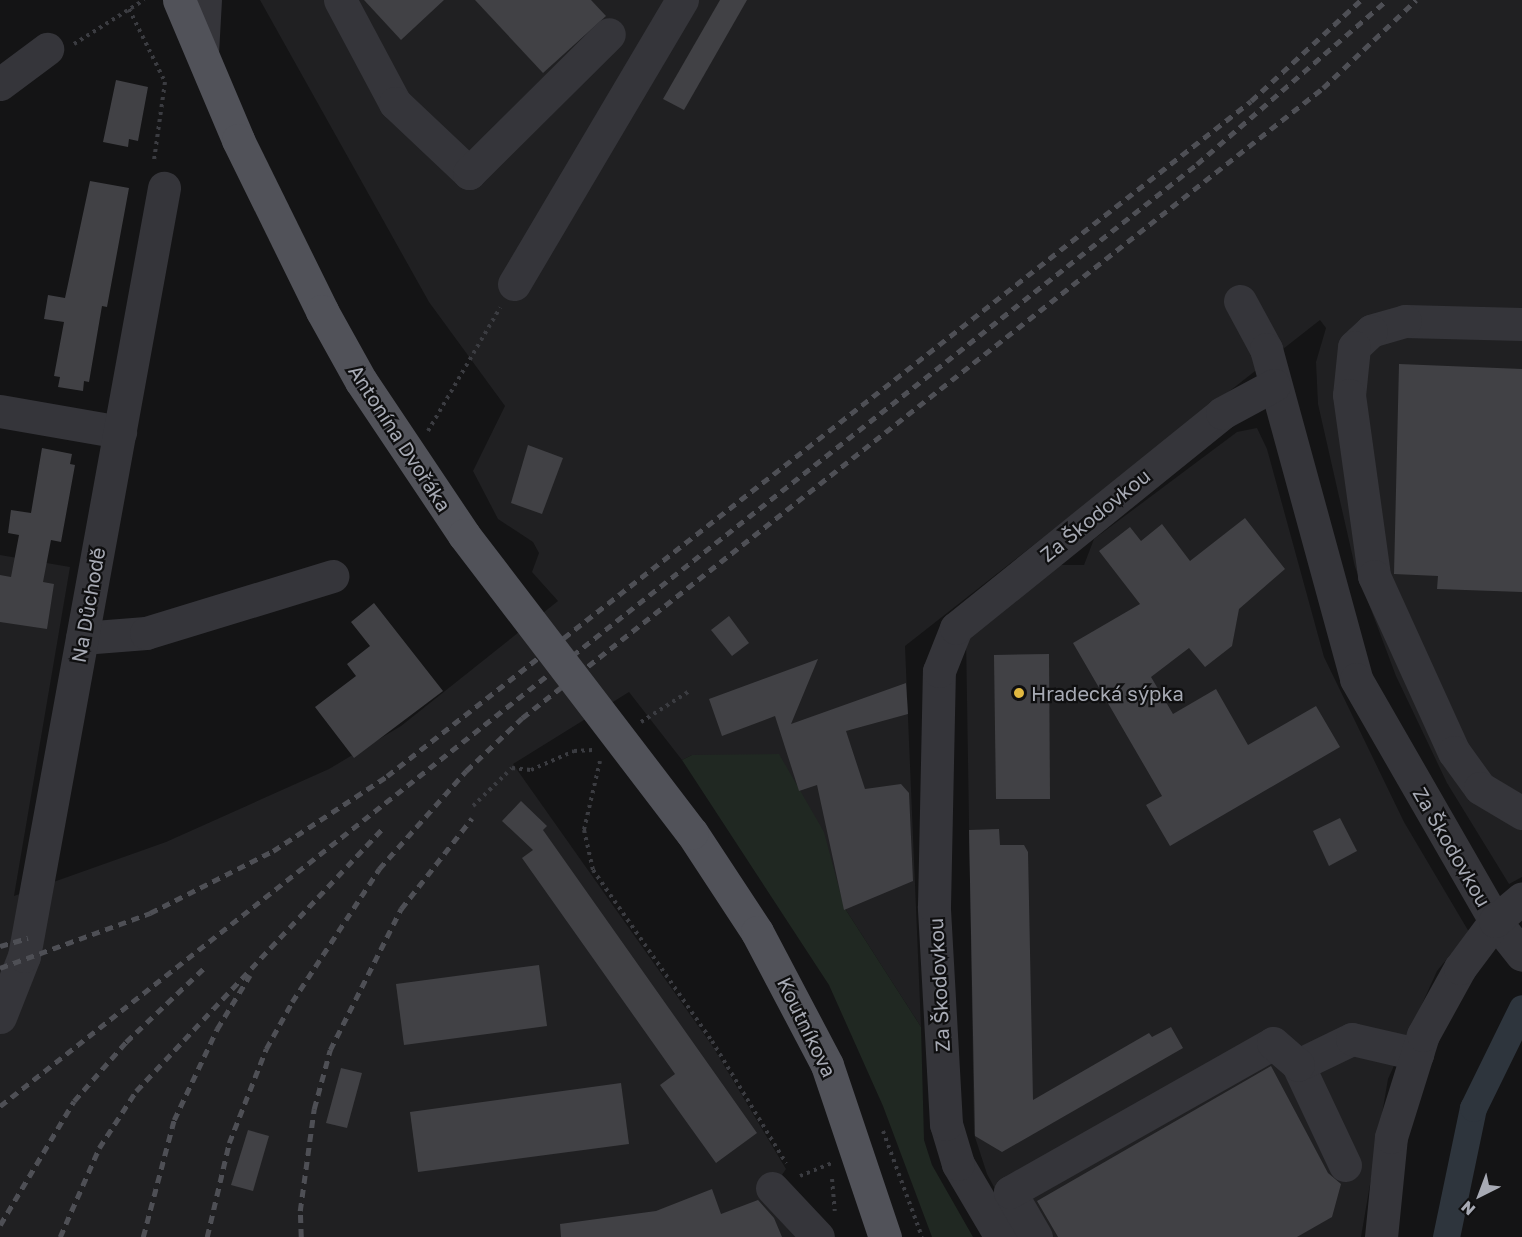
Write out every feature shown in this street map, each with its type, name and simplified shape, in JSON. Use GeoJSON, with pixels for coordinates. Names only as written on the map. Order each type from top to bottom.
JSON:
{"type":"FeatureCollection","features":[{"type":"Feature","properties":{"kind":"main road","name":"Antonína Dvořáka"},"geometry":{"type":"LineString","coordinates":[[179,0],[322,311],[360,381],[464,535],[692,833]]}},
{"type":"Feature","properties":{"kind":"main road","name":"Koutníkova"},"geometry":{"type":"LineString","coordinates":[[692,833],[757,932],[828,1065],[885,1237]]}},
{"type":"Feature","properties":{"kind":"street"},"geometry":{"type":"LineString","coordinates":[[202,53],[205,0]]}},
{"type":"Feature","properties":{"kind":"street"},"geometry":{"type":"LineString","coordinates":[[340,0],[395,103],[469,173],[609,34]]}},
{"type":"Feature","properties":{"kind":"street"},"geometry":{"type":"LineString","coordinates":[[514,284],[682,0]]}},
{"type":"Feature","properties":{"kind":"street"},"geometry":{"type":"LineString","coordinates":[[0,84],[47,49]]}},
{"type":"Feature","properties":{"kind":"street","name":"Na Důchodě"},"geometry":{"type":"LineString","coordinates":[[0,1017],[24,956],[164,188]]}},
{"type":"Feature","properties":{"kind":"street"},"geometry":{"type":"LineString","coordinates":[[1240,301],[1266,349],[1274,386]]}},
{"type":"Feature","properties":{"kind":"street"},"geometry":{"type":"LineString","coordinates":[[1522,324],[1405,321],[1371,331],[1354,347],[1349,395],[1374,576],[1454,752],[1480,788],[1522,813]]}},
{"type":"Feature","properties":{"kind":"street","name":"Za Škodovkou"},"geometry":{"type":"LineString","coordinates":[[1001,1237],[958,1164],[946,1124],[934,906],[939,671],[956,628],[1222,413],[1274,386],[1356,679],[1495,921]]}},
{"type":"Feature","properties":{"kind":"street"},"geometry":{"type":"LineString","coordinates":[[0,411],[120,432]]}},
{"type":"Feature","properties":{"kind":"street"},"geometry":{"type":"LineString","coordinates":[[82,638],[146,633],[333,576]]}},
{"type":"Feature","properties":{"kind":"street","name":"Za Škodovkou"},"geometry":{"type":"LineString","coordinates":[[1381,1237],[1391,1137],[1417,1054],[1460,968],[1495,921],[1522,898]]}},
{"type":"Feature","properties":{"kind":"street"},"geometry":{"type":"LineString","coordinates":[[1495,921],[1522,955]]}},
{"type":"Feature","properties":{"kind":"street"},"geometry":{"type":"LineString","coordinates":[[1298,1065],[1352,1039],[1417,1054]]}},
{"type":"Feature","properties":{"kind":"street"},"geometry":{"type":"LineString","coordinates":[[1036,1237],[1010,1192],[1273,1043],[1298,1065],[1345,1165]]}},
{"type":"Feature","properties":{"kind":"street"},"geometry":{"type":"LineString","coordinates":[[785,1188],[818,1237]]}},
{"type":"Feature","properties":{"kind":"path"},"geometry":{"type":"LineString","coordinates":[[47,49],[62,52],[144,0]]}},
{"type":"Feature","properties":{"kind":"path"},"geometry":{"type":"LineString","coordinates":[[129,9],[165,82],[152,154],[164,188]]}},
{"type":"Feature","properties":{"kind":"path"},"geometry":{"type":"LineString","coordinates":[[426,435],[514,284]]}},
{"type":"Feature","properties":{"kind":"path"},"geometry":{"type":"LineString","coordinates":[[420,424],[433,444]]}},
{"type":"Feature","properties":{"kind":"path"},"geometry":{"type":"LineString","coordinates":[[630,730],[692,690]]}},
{"type":"Feature","properties":{"kind":"path"},"geometry":{"type":"LineString","coordinates":[[473,806],[512,768],[531,770],[574,751],[603,751],[584,830],[593,870],[772,1138],[789,1169],[785,1188]]}},
{"type":"Feature","properties":{"kind":"path"},"geometry":{"type":"LineString","coordinates":[[785,1188],[826,1166]]}},
{"type":"Feature","properties":{"kind":"shaded area"},"geometry":{"type":"Polygon","coordinates":[[[260,0],[1522,0],[1522,877],[1509,884],[1447,783],[1396,676],[1355,567],[1318,404],[1316,362],[1326,328],[1320,320],[905,646],[921,1027],[844,907],[692,755],[682,760],[629,692],[513,764],[713,1047],[786,1169],[767,1197],[801,1237],[0,1237],[0,555],[70,567],[14,896],[166,842],[329,769],[401,726],[558,601],[532,572],[539,553],[533,542],[498,519],[473,471],[505,406],[429,302],[260,0]]]}},
{"type":"Feature","properties":{"kind":"shaded area"},"geometry":{"type":"Polygon","coordinates":[[[1257,428],[1267,449],[1324,657],[1404,822],[1469,932],[1437,971],[1388,1079],[1361,1237],[1021,1237],[987,1174],[974,1134],[966,637],[1060,565],[1084,565],[1094,539],[1237,432],[1257,428]]]}},
{"type":"Feature","properties":{"kind":"shaded area"},"geometry":{"type":"Polygon","coordinates":[[[779,754],[824,832],[844,907],[921,1027],[924,1140],[932,1165],[973,1237],[932,1237],[883,1106],[829,985],[682,760],[692,755],[779,754]]]}},
{"type":"Feature","properties":{"kind":"building"},"geometry":{"type":"Polygon","coordinates":[[[364,0],[444,0],[401,40],[364,0]]]}},
{"type":"Feature","properties":{"kind":"building"},"geometry":{"type":"Polygon","coordinates":[[[475,0],[591,0],[606,16],[543,73],[475,0]]]}},
{"type":"Feature","properties":{"kind":"building"},"geometry":{"type":"Polygon","coordinates":[[[720,0],[747,0],[684,110],[663,99],[720,0]]]}},
{"type":"Feature","properties":{"kind":"building"},"geometry":{"type":"Polygon","coordinates":[[[116,80],[148,87],[138,141],[129,139],[128,147],[103,142],[116,80]]]}},
{"type":"Feature","properties":{"kind":"building"},"geometry":{"type":"Polygon","coordinates":[[[90,181],[129,188],[107,307],[102,306],[89,382],[84,381],[83,391],[58,387],[60,377],[54,376],[64,322],[44,319],[48,295],[65,298],[90,181]]]}},
{"type":"Feature","properties":{"kind":"building"},"geometry":{"type":"Polygon","coordinates":[[[1399,364],[1522,369],[1522,592],[1437,589],[1438,576],[1394,574],[1399,364]]]}},
{"type":"Feature","properties":{"kind":"building"},"geometry":{"type":"Polygon","coordinates":[[[528,445],[563,458],[542,514],[511,503],[528,445]]]}},
{"type":"Feature","properties":{"kind":"building"},"geometry":{"type":"Polygon","coordinates":[[[42,448],[72,454],[70,464],[75,465],[61,542],[51,540],[43,582],[54,584],[47,629],[0,622],[0,575],[11,577],[19,535],[8,533],[11,510],[31,513],[42,448]]]}},
{"type":"Feature","properties":{"kind":"building"},"geometry":{"type":"Polygon","coordinates":[[[1245,518],[1285,569],[1239,609],[1232,646],[1205,667],[1189,648],[1151,677],[1173,714],[1216,689],[1248,745],[1316,706],[1340,747],[1170,846],[1146,805],[1162,796],[1073,643],[1140,604],[1099,551],[1130,527],[1141,541],[1162,524],[1190,561],[1245,518]]]}},
{"type":"Feature","properties":{"kind":"building"},"geometry":{"type":"Polygon","coordinates":[[[374,603],[443,691],[354,758],[315,707],[356,676],[347,664],[370,646],[351,622],[374,603]]]}},
{"type":"Feature","properties":{"kind":"building"},"geometry":{"type":"Polygon","coordinates":[[[729,616],[749,643],[732,656],[711,630],[729,616]]]}},
{"type":"Feature","properties":{"kind":"building"},"geometry":{"type":"Polygon","coordinates":[[[1049,654],[1050,799],[996,799],[994,655],[1049,654]]]}},
{"type":"Feature","properties":{"kind":"building"},"geometry":{"type":"Polygon","coordinates":[[[818,659],[791,724],[906,683],[908,714],[846,731],[865,789],[901,784],[909,793],[913,881],[844,910],[817,785],[799,791],[775,716],[722,736],[709,699],[818,659]]]}},
{"type":"Feature","properties":{"kind":"building"},"geometry":{"type":"Polygon","coordinates":[[[521,801],[547,826],[543,830],[757,1133],[716,1163],[660,1085],[675,1074],[522,858],[533,850],[502,821],[521,801]]]}},
{"type":"Feature","properties":{"kind":"building"},"geometry":{"type":"Polygon","coordinates":[[[1340,818],[1357,851],[1329,866],[1313,831],[1340,818]]]}},
{"type":"Feature","properties":{"kind":"building"},"geometry":{"type":"Polygon","coordinates":[[[999,829],[1000,845],[1024,845],[1028,852],[1033,1100],[1149,1033],[1152,1037],[1171,1027],[1183,1048],[1002,1152],[975,1136],[969,830],[999,829]]]}},
{"type":"Feature","properties":{"kind":"building"},"geometry":{"type":"Polygon","coordinates":[[[539,965],[547,1026],[404,1045],[396,984],[539,965]]]}},
{"type":"Feature","properties":{"kind":"building"},"geometry":{"type":"Polygon","coordinates":[[[1271,1066],[1328,1173],[1341,1184],[1332,1217],[1297,1237],[1058,1237],[1037,1201],[1271,1066]]]}},
{"type":"Feature","properties":{"kind":"building"},"geometry":{"type":"Polygon","coordinates":[[[341,1068],[362,1073],[347,1128],[326,1123],[341,1068]]]}},
{"type":"Feature","properties":{"kind":"building"},"geometry":{"type":"Polygon","coordinates":[[[621,1083],[629,1144],[418,1172],[410,1112],[621,1083]]]}},
{"type":"Feature","properties":{"kind":"building"},"geometry":{"type":"Polygon","coordinates":[[[248,1130],[269,1136],[253,1191],[231,1185],[248,1130]]]}},
{"type":"Feature","properties":{"kind":"building"},"geometry":{"type":"Polygon","coordinates":[[[712,1189],[721,1214],[758,1200],[774,1218],[782,1237],[561,1237],[560,1224],[656,1211],[712,1189]]]}},
{"type":"Feature","properties":{"kind":"waterway"},"geometry":{"type":"LineString","coordinates":[[1446,1237],[1473,1108],[1522,1008]]}},
{"type":"Feature","properties":{"kind":"railway"},"geometry":{"type":"LineString","coordinates":[[0,968],[150,913],[273,851],[387,776],[1251,101],[1361,0]]}},
{"type":"Feature","properties":{"kind":"railway"},"geometry":{"type":"LineString","coordinates":[[0,1106],[1197,164],[1387,0]]}},
{"type":"Feature","properties":{"kind":"railway"},"geometry":{"type":"LineString","coordinates":[[207,1237],[229,1143],[266,1049],[292,1002],[379,869],[466,771],[522,718],[1323,88],[1416,0]]}},
{"type":"Feature","properties":{"kind":"railway"},"geometry":{"type":"LineString","coordinates":[[301,1237],[300,1211],[314,1109],[330,1050],[401,909],[472,818]]}},
{"type":"Feature","properties":{"kind":"railway"},"geometry":{"type":"LineString","coordinates":[[60,1237],[99,1148],[136,1091],[383,828]]}},
{"type":"Feature","properties":{"kind":"railway"},"geometry":{"type":"LineString","coordinates":[[0,946],[28,938]]}},
{"type":"Feature","properties":{"kind":"railway"},"geometry":{"type":"LineString","coordinates":[[0,1225],[74,1101],[126,1042],[207,965]]}},
{"type":"Feature","properties":{"kind":"railway"},"geometry":{"type":"LineString","coordinates":[[143,1237],[174,1120],[217,1029],[250,975]]}},
{"type":"Feature","properties":{"kind":"place","name":"Hradecká sýpka"},"geometry":{"type":"Point","coordinates":[1019,693]}}]}
